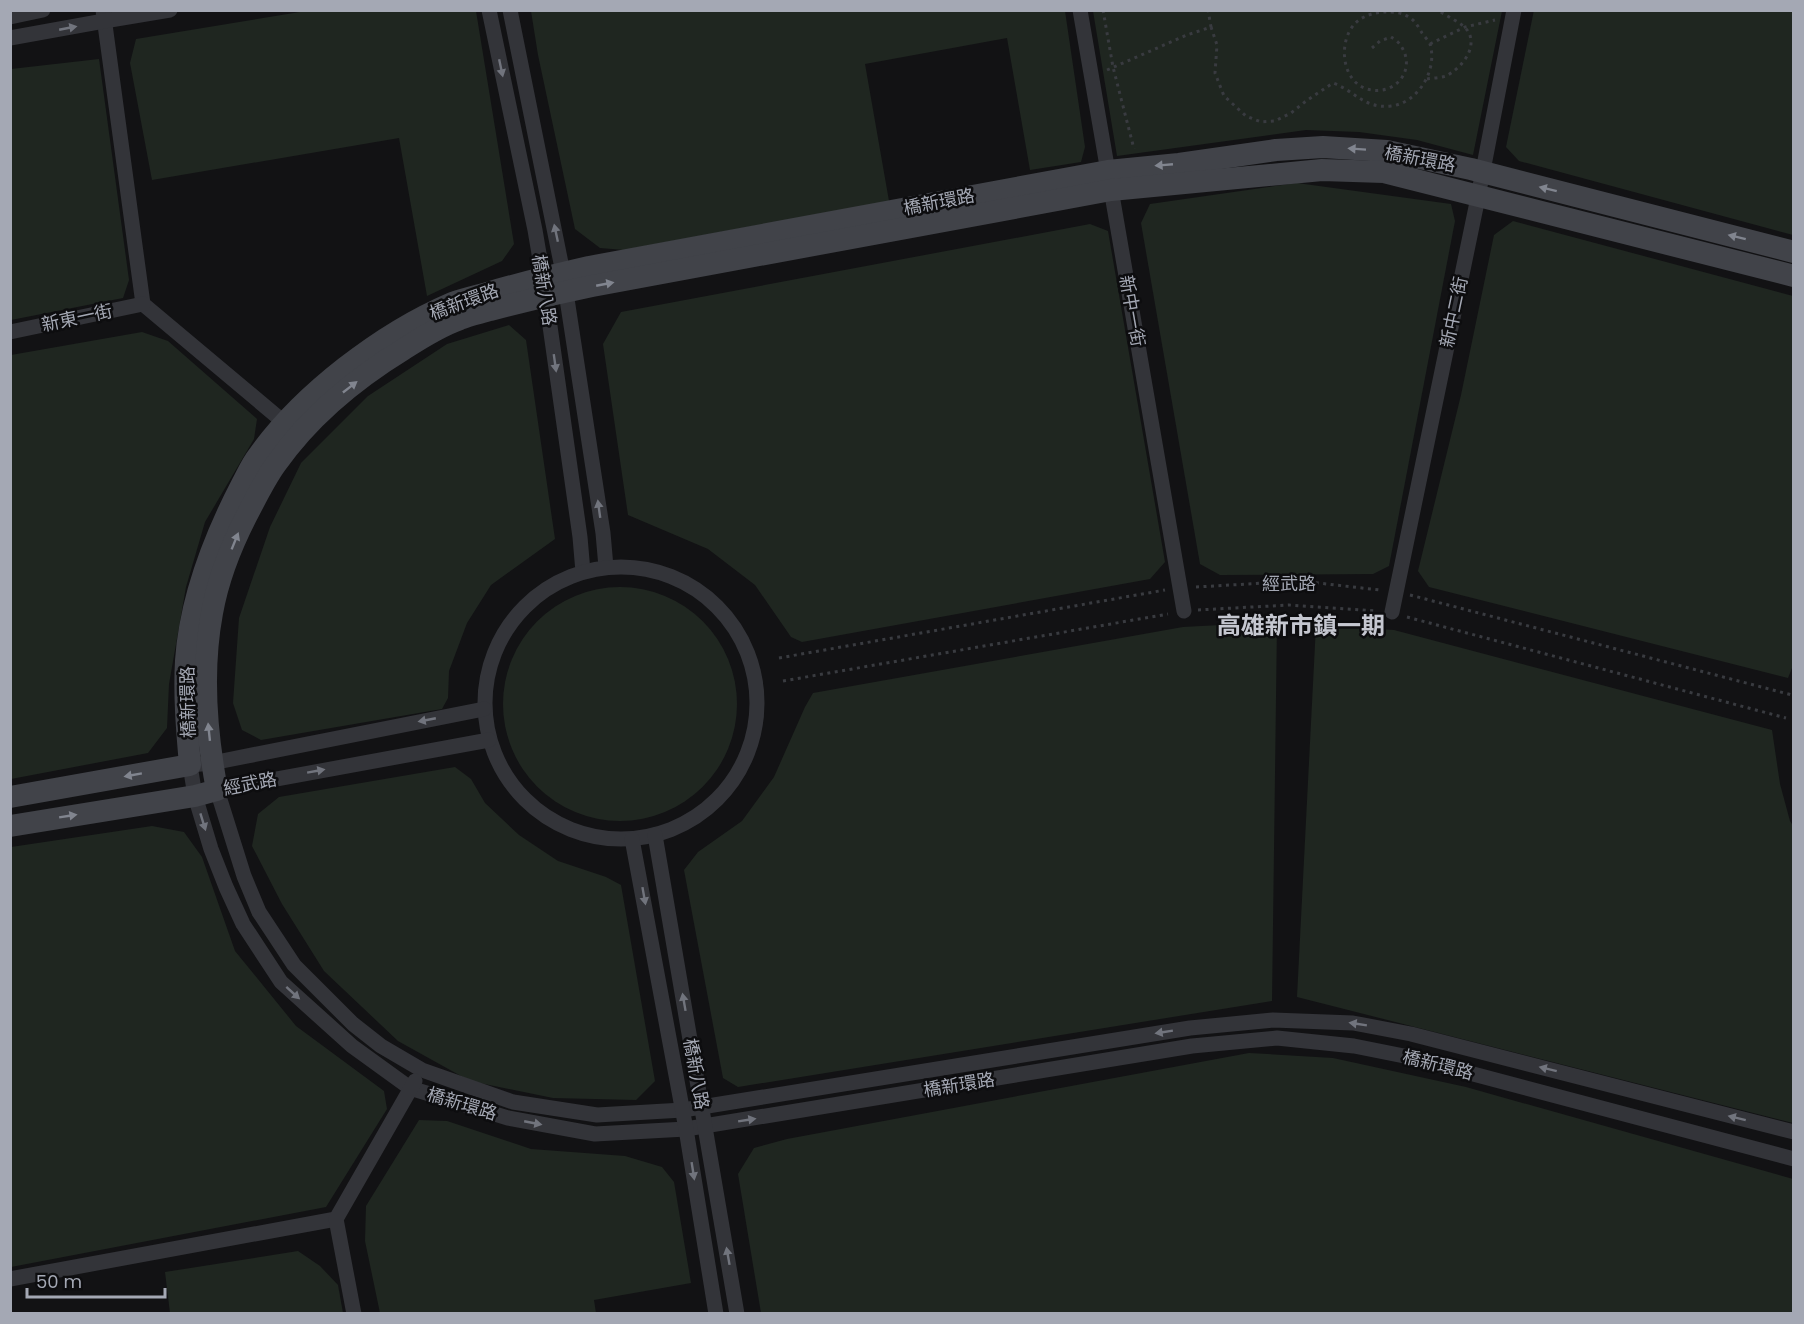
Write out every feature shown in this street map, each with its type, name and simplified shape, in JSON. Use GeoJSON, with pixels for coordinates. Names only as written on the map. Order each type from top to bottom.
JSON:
{"type":"FeatureCollection","features":[{"type":"Feature","properties":{"kind":"street"},"geometry":{"type":"LineString","coordinates":[[10,17],[43,10]]}},
{"type":"Feature","properties":{"kind":"street"},"geometry":{"type":"LineString","coordinates":[[10,39],[104,16],[170,10]]}},
{"type":"Feature","properties":{"kind":"street","name":"橋新八路"},"geometry":{"type":"LineString","coordinates":[[489,10],[535,230],[555,284],[583,572]]}},
{"type":"Feature","properties":{"kind":"street","name":"橋新八路"},"geometry":{"type":"LineString","coordinates":[[510,10],[555,284],[603,533],[606,567]]}},
{"type":"Feature","properties":{"kind":"street","name":"新中一街"},"geometry":{"type":"LineString","coordinates":[[1080,10],[1184,611]]}},
{"type":"Feature","properties":{"kind":"street","name":"新中二街"},"geometry":{"type":"LineString","coordinates":[[1392,612],[1513,14]]}},
{"type":"Feature","properties":{"kind":"street"},"geometry":{"type":"LineString","coordinates":[[104,16],[143,304],[292,429]]}},
{"type":"Feature","properties":{"kind":"street","name":"橋新環路"},"geometry":{"type":"LineString","coordinates":[[1794,252],[1482,172],[1387,151],[1323,147],[1276,150],[1179,164],[1109,180],[454,303],[414,322],[364,352],[292,429],[256,457],[219,531],[206,568],[194,612],[186,658],[185,706],[201,764],[217,790],[244,876],[259,912],[294,965],[353,1024],[381,1046],[422,1070],[513,1101],[597,1115],[683,1110],[1190,1028],[1273,1020],[1353,1023],[1411,1034],[1794,1132]]}},
{"type":"Feature","properties":{"kind":"street","name":"橋新環路"},"geometry":{"type":"LineString","coordinates":[[1109,180],[1322,170],[1384,172],[1794,276]]}},
{"type":"Feature","properties":{"kind":"street","name":"新東一街"},"geometry":{"type":"LineString","coordinates":[[10,332],[143,304]]}},
{"type":"Feature","properties":{"kind":"street"},"geometry":{"type":"LineString","coordinates":[[606,567],[640,568],[677,578],[710,599],[736,628],[752,663],[757,684],[757,724],[754,734],[745,762],[723,795],[692,820],[655,835],[632,839],[586,835],[543,815],[510,782],[489,740],[484,709],[489,665],[509,624],[540,592],[583,572],[606,567]]}},
{"type":"Feature","properties":{"kind":"street","name":"經武路"},"geometry":{"type":"LineString","coordinates":[[10,797],[201,764],[484,709]]}},
{"type":"Feature","properties":{"kind":"street","name":"經武路"},"geometry":{"type":"LineString","coordinates":[[10,826],[195,796],[489,740]]}},
{"type":"Feature","properties":{"kind":"street","name":"橋新環路"},"geometry":{"type":"LineString","coordinates":[[201,764],[195,796],[211,849],[243,924],[281,982],[352,1046],[410,1088],[508,1118],[595,1134],[686,1129],[1192,1046],[1277,1038],[1354,1046],[1410,1057],[1794,1159]]}},
{"type":"Feature","properties":{"kind":"street","name":"橋新八路"},"geometry":{"type":"LineString","coordinates":[[655,835],[737,1314]]}},
{"type":"Feature","properties":{"kind":"street","name":"橋新八路"},"geometry":{"type":"LineString","coordinates":[[632,839],[683,1110],[716,1314]]}},
{"type":"Feature","properties":{"kind":"street"},"geometry":{"type":"LineString","coordinates":[[354,1314],[336,1219],[422,1070]]}},
{"type":"Feature","properties":{"kind":"street"},"geometry":{"type":"LineString","coordinates":[[10,1279],[336,1219]]}},
{"type":"Feature","properties":{"kind":"path"},"geometry":{"type":"LineString","coordinates":[[1103,10],[1113,67],[1134,149]]}},
{"type":"Feature","properties":{"kind":"path"},"geometry":{"type":"LineString","coordinates":[[1208,10],[1217,45],[1215,73],[1224,96],[1246,116],[1261,122],[1275,121],[1291,113],[1333,83],[1343,87],[1369,105],[1391,106],[1403,103],[1417,93],[1427,79],[1431,61],[1430,44],[1416,23],[1396,12],[1382,12],[1358,21],[1346,38],[1345,60],[1353,80],[1363,88],[1373,91],[1393,87],[1405,71],[1406,62],[1400,44],[1391,37],[1380,41],[1372,48]]}},
{"type":"Feature","properties":{"kind":"path"},"geometry":{"type":"LineString","coordinates":[[1427,79],[1444,77],[1456,69],[1466,59],[1470,46],[1470,35],[1465,27],[1438,10]]}},
{"type":"Feature","properties":{"kind":"path"},"geometry":{"type":"LineString","coordinates":[[1430,44],[1465,27],[1513,14]]}},
{"type":"Feature","properties":{"kind":"path"},"geometry":{"type":"LineString","coordinates":[[1091,76],[1211,27]]}},
{"type":"Feature","properties":{"kind":"path","name":"經武路"},"geometry":{"type":"LineString","coordinates":[[779,658],[1180,587],[1300,582],[1396,591],[1792,695]]}},
{"type":"Feature","properties":{"kind":"path","name":"經武路"},"geometry":{"type":"LineString","coordinates":[[783,681],[1184,611],[1289,605],[1392,612],[1786,718]]}},
{"type":"Feature","properties":{"kind":"shaded area"},"geometry":{"type":"Polygon","coordinates":[[[1093,10],[1502,11],[1473,155],[1417,140],[1359,132],[1306,130],[1117,156],[1093,10]]]}},
{"type":"Feature","properties":{"kind":"shaded area"},"geometry":{"type":"Polygon","coordinates":[[[1534,10],[1793,11],[1793,235],[1519,161],[1506,147],[1534,10]]]}},
{"type":"Feature","properties":{"kind":"shaded area"},"geometry":{"type":"Polygon","coordinates":[[[306,11],[476,11],[514,244],[502,261],[427,296],[399,138],[152,180],[130,63],[136,39],[306,11]]]}},
{"type":"Feature","properties":{"kind":"shaded area"},"geometry":{"type":"Polygon","coordinates":[[[531,11],[1065,11],[1085,147],[1081,162],[1030,170],[1007,38],[865,64],[889,201],[624,250],[600,248],[575,229],[538,55],[531,11]]]}},
{"type":"Feature","properties":{"kind":"shaded area"},"geometry":{"type":"Polygon","coordinates":[[[99,59],[129,280],[123,298],[11,320],[11,69],[99,59]]]}},
{"type":"Feature","properties":{"kind":"shaded area"},"geometry":{"type":"Polygon","coordinates":[[[1297,183],[1451,204],[1455,221],[1389,566],[1373,574],[1220,575],[1200,564],[1141,223],[1150,204],[1297,183]]]}},
{"type":"Feature","properties":{"kind":"shaded area"},"geometry":{"type":"Polygon","coordinates":[[[1513,221],[1793,296],[1794,663],[1788,678],[1429,587],[1418,571],[1461,395],[1494,235],[1513,221]]]}},
{"type":"Feature","properties":{"kind":"shaded area"},"geometry":{"type":"Polygon","coordinates":[[[1090,224],[1108,231],[1165,562],[1150,579],[802,642],[791,637],[755,585],[708,549],[628,515],[603,344],[621,312],[1090,224]]]}},
{"type":"Feature","properties":{"kind":"shaded area"},"geometry":{"type":"Polygon","coordinates":[[[509,325],[526,340],[555,539],[491,585],[467,623],[449,671],[448,698],[442,709],[261,740],[242,730],[233,703],[239,618],[270,527],[301,463],[368,396],[447,344],[509,325]]]}},
{"type":"Feature","properties":{"kind":"shaded area"},"geometry":{"type":"Polygon","coordinates":[[[142,332],[168,341],[257,419],[254,439],[205,522],[186,587],[169,684],[167,728],[148,753],[11,779],[11,355],[142,332]]]}},
{"type":"Feature","properties":{"kind":"shaded area"},"geometry":{"type":"Polygon","coordinates":[[[620,587],[665,596],[685,607],[710,630],[728,659],[737,704],[728,749],[717,769],[694,794],[665,812],[620,821],[575,812],[555,801],[530,778],[512,749],[503,704],[512,659],[523,639],[546,614],[575,596],[620,587]]]}},
{"type":"Feature","properties":{"kind":"shaded area"},"geometry":{"type":"Polygon","coordinates":[[[1277,622],[1272,1001],[738,1087],[723,1078],[684,870],[698,852],[742,821],[774,777],[813,693],[1183,627],[1277,622]]]}},
{"type":"Feature","properties":{"kind":"shaded area"},"geometry":{"type":"Polygon","coordinates":[[[1316,625],[1394,630],[1772,730],[1780,784],[1793,826],[1793,1123],[1297,997],[1316,625]]]}},
{"type":"Feature","properties":{"kind":"shaded area"},"geometry":{"type":"Polygon","coordinates":[[[455,767],[471,779],[485,803],[519,835],[558,861],[606,877],[621,885],[655,1081],[636,1100],[553,1098],[470,1081],[398,1041],[324,971],[282,904],[252,846],[258,814],[279,797],[455,767]]]}},
{"type":"Feature","properties":{"kind":"shaded area"},"geometry":{"type":"Polygon","coordinates":[[[152,826],[184,832],[202,857],[235,951],[296,1026],[384,1091],[387,1109],[326,1207],[11,1267],[11,847],[152,826]]]}},
{"type":"Feature","properties":{"kind":"shaded area"},"geometry":{"type":"Polygon","coordinates":[[[1249,1053],[1333,1058],[1466,1087],[1793,1179],[1793,1313],[761,1313],[738,1174],[754,1148],[787,1139],[1249,1053]]]}},
{"type":"Feature","properties":{"kind":"shaded area"},"geometry":{"type":"Polygon","coordinates":[[[419,1120],[447,1121],[531,1149],[625,1156],[662,1167],[674,1182],[691,1283],[594,1300],[596,1313],[380,1313],[365,1241],[366,1206],[419,1120]]]}},
{"type":"Feature","properties":{"kind":"shaded area"},"geometry":{"type":"Polygon","coordinates":[[[298,1251],[320,1266],[338,1285],[343,1313],[170,1313],[165,1272],[298,1251]]]}},
{"type":"Feature","properties":{"kind":"district","name":"高雄新市鎮一期"},"geometry":{"type":"Point","coordinates":[1301,626]}}]}
